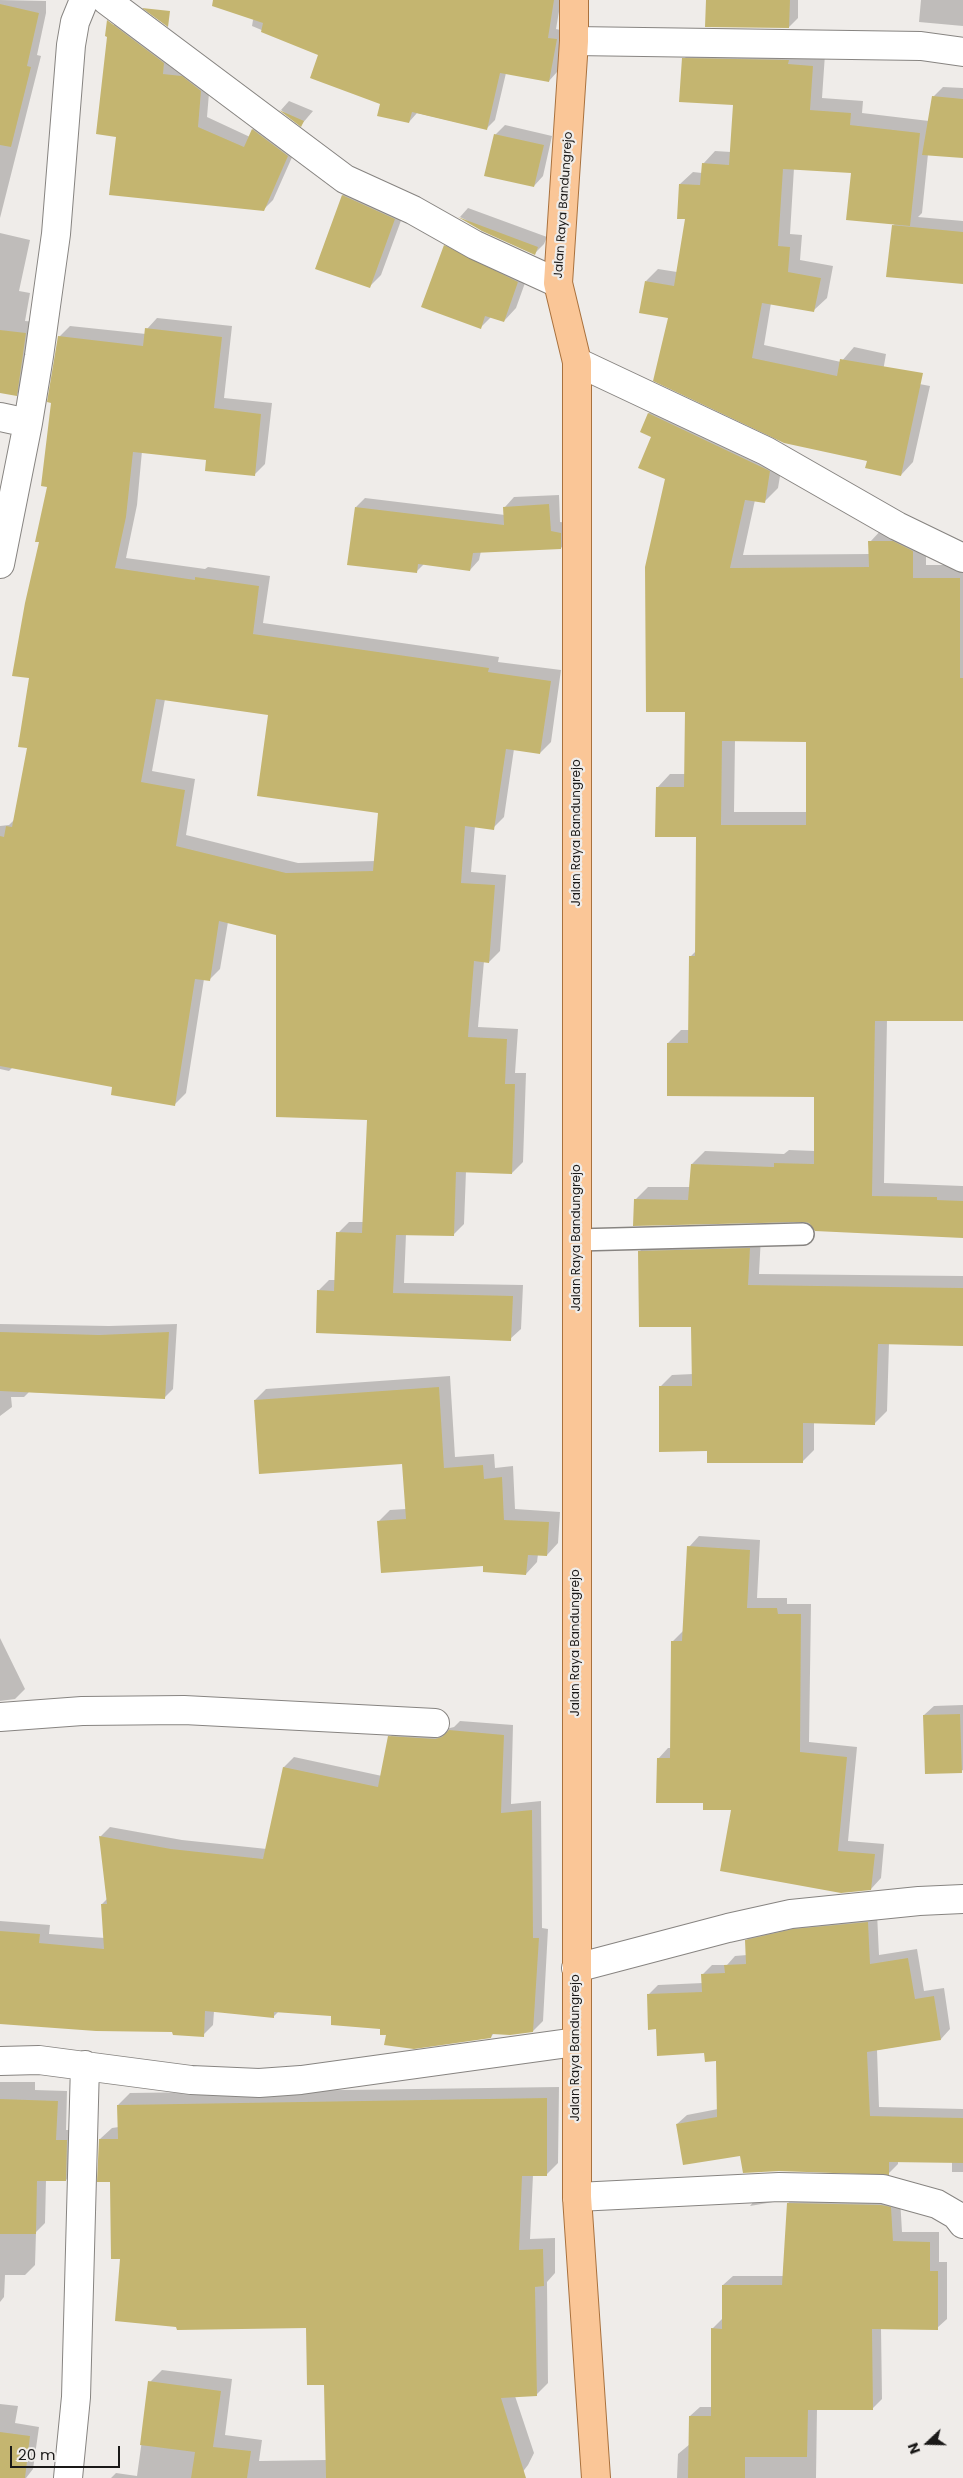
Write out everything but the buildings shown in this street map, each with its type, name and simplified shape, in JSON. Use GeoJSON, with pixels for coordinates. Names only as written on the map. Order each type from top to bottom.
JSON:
{"type":"FeatureCollection","features":[{"type":"Feature","properties":{"kind":"main road","name":"Jalan Raya Bandungrejo"},"geometry":{"type":"LineString","coordinates":[[574,0],[574,41],[558,283],[577,362],[577,2197],[596,2478]]}},
{"type":"Feature","properties":{"kind":"street"},"geometry":{"type":"LineString","coordinates":[[0,564],[28,423],[56,234],[71,46],[75,22],[84,0]]}},
{"type":"Feature","properties":{"kind":"street"},"geometry":{"type":"LineString","coordinates":[[106,0],[345,179],[413,210],[475,244],[558,283]]}},
{"type":"Feature","properties":{"kind":"street"},"geometry":{"type":"LineString","coordinates":[[574,41],[921,46],[963,52]]}},
{"type":"Feature","properties":{"kind":"street"},"geometry":{"type":"LineString","coordinates":[[577,362],[766,451],[897,526],[963,558]]}},
{"type":"Feature","properties":{"kind":"street"},"geometry":{"type":"LineString","coordinates":[[0,417],[28,423]]}},
{"type":"Feature","properties":{"kind":"street"},"geometry":{"type":"LineString","coordinates":[[0,1717],[82,1711],[184,1710],[435,1723]]}},
{"type":"Feature","properties":{"kind":"street"},"geometry":{"type":"LineString","coordinates":[[576,1968],[728,1928],[792,1914],[919,1901],[963,1899]]}},
{"type":"Feature","properties":{"kind":"street"},"geometry":{"type":"LineString","coordinates":[[0,2061],[39,2060],[85,2064],[191,2080],[260,2083],[301,2080],[576,2042]]}},
{"type":"Feature","properties":{"kind":"street"},"geometry":{"type":"LineString","coordinates":[[68,2478],[76,2397],[85,2064]]}},
{"type":"Feature","properties":{"kind":"street"},"geometry":{"type":"LineString","coordinates":[[577,2197],[779,2187],[882,2189],[937,2204],[956,2215],[963,2224]]}},
{"type":"Feature","properties":{"kind":"lane"},"geometry":{"type":"LineString","coordinates":[[577,1240],[803,1234]]}}]}
